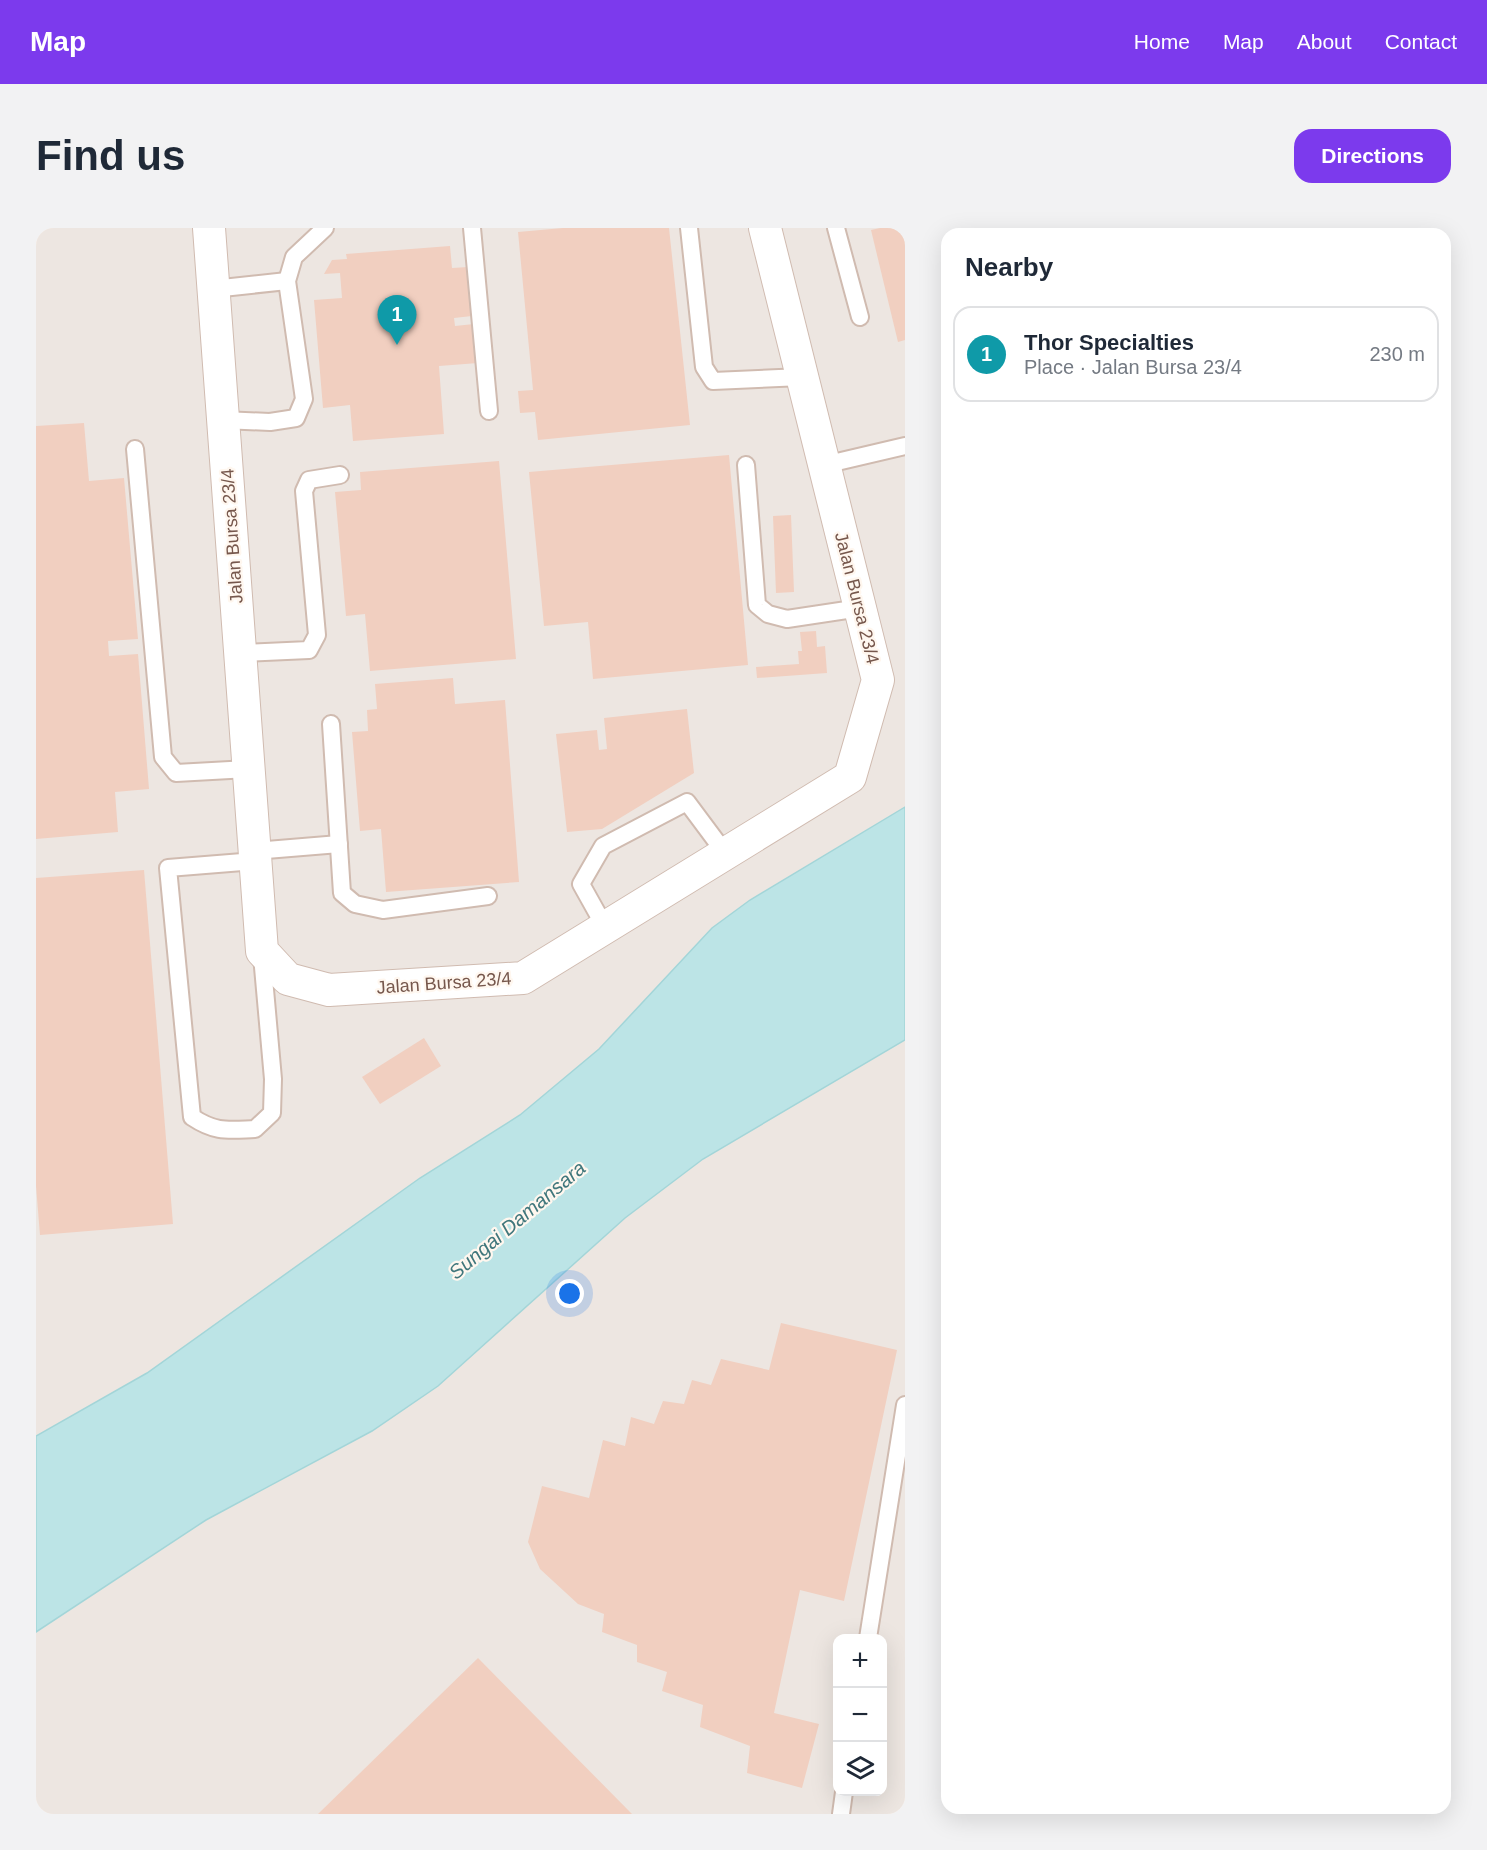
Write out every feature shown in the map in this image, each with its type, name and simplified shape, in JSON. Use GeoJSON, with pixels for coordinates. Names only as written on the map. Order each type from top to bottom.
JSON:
{"type":"FeatureCollection","features":[{"type":"Feature","properties":{"kind":"street","name":"Jalan Bursa 23/4"},"geometry":{"type":"LineString","coordinates":[[209,228],[262,951],[288,979],[328,990],[523,978],[850,777],[878,680],[765,228]]}},
{"type":"Feature","properties":{"kind":"lane"},"geometry":{"type":"LineString","coordinates":[[223,420],[270,422],[296,418],[304,399],[287,281],[294,257],[325,228]]}},
{"type":"Feature","properties":{"kind":"lane"},"geometry":{"type":"LineString","coordinates":[[472,228],[489,411]]}},
{"type":"Feature","properties":{"kind":"lane"},"geometry":{"type":"LineString","coordinates":[[689,228],[704,367],[713,381],[802,377]]}},
{"type":"Feature","properties":{"kind":"lane"},"geometry":{"type":"LineString","coordinates":[[836,228],[860,317]]}},
{"type":"Feature","properties":{"kind":"lane"},"geometry":{"type":"LineString","coordinates":[[213,289],[287,281]]}},
{"type":"Feature","properties":{"kind":"lane"},"geometry":{"type":"LineString","coordinates":[[824,465],[905,446]]}},
{"type":"Feature","properties":{"kind":"lane"},"geometry":{"type":"LineString","coordinates":[[135,449],[163,757],[176,773],[248,769]]}},
{"type":"Feature","properties":{"kind":"lane"},"geometry":{"type":"LineString","coordinates":[[746,465],[757,605],[768,614],[787,619],[860,608]]}},
{"type":"Feature","properties":{"kind":"lane"},"geometry":{"type":"LineString","coordinates":[[240,653],[309,651],[317,635],[304,491],[309,480],[340,475]]}},
{"type":"Feature","properties":{"kind":"lane"},"geometry":{"type":"LineString","coordinates":[[331,723],[342,893],[355,904],[383,910],[488,896]]}},
{"type":"Feature","properties":{"kind":"lane"},"geometry":{"type":"LineString","coordinates":[[604,927],[581,884],[603,846],[687,802],[726,853]]}},
{"type":"Feature","properties":{"kind":"lane"},"geometry":{"type":"LineString","coordinates":[[262,951],[273,1079],[272,1113],[255,1129],[219,1130],[202,1124],[192,1117],[168,868],[339,844]]}},
{"type":"Feature","properties":{"kind":"lane"},"geometry":{"type":"LineString","coordinates":[[869,1634],[905,1405]]}},
{"type":"Feature","properties":{"kind":"lane"},"geometry":{"type":"LineString","coordinates":[[841,1814],[843,1796]]}},
{"type":"Feature","properties":{"kind":"shaded area"},"geometry":{"type":"Polygon","coordinates":[[[36,228],[905,228],[905,807],[750,900],[599,1049],[520,1115],[420,1178],[147,1373],[36,1436],[36,228]]]}},
{"type":"Feature","properties":{"kind":"shaded area"},"geometry":{"type":"Polygon","coordinates":[[[905,1040],[905,1814],[36,1814],[36,1632],[206,1520],[372,1431],[438,1386],[625,1218],[703,1159],[905,1040]]]}},
{"type":"Feature","properties":{"kind":"water","name":"Sungai Damansara"},"geometry":{"type":"Polygon","coordinates":[[[905,807],[905,1040],[703,1159],[625,1218],[438,1386],[372,1431],[206,1520],[36,1632],[36,1436],[147,1373],[420,1178],[520,1115],[599,1049],[712,928],[750,900],[905,807]]]}},
{"type":"Feature","properties":{"kind":"building"},"geometry":{"type":"Polygon","coordinates":[[[563,228],[669,228],[690,425],[538,440],[535,412],[520,413],[518,391],[533,390],[518,232],[563,228]]]}},
{"type":"Feature","properties":{"kind":"building"},"geometry":{"type":"Polygon","coordinates":[[[905,228],[905,340],[898,342],[871,230],[905,228]]]}},
{"type":"Feature","properties":{"kind":"building"},"geometry":{"type":"Polygon","coordinates":[[[450,246],[452,268],[468,267],[472,316],[454,318],[455,326],[474,324],[478,363],[439,366],[444,434],[353,441],[350,405],[323,408],[314,300],[342,298],[340,273],[324,274],[332,260],[347,259],[346,254],[450,246]]]}},
{"type":"Feature","properties":{"kind":"building"},"geometry":{"type":"Polygon","coordinates":[[[84,423],[89,481],[124,478],[138,639],[108,641],[109,656],[138,654],[149,789],[115,792],[118,832],[36,839],[36,426],[84,423]]]}},
{"type":"Feature","properties":{"kind":"building"},"geometry":{"type":"Polygon","coordinates":[[[729,455],[748,665],[593,679],[588,622],[544,626],[529,472],[729,455]]]}},
{"type":"Feature","properties":{"kind":"building"},"geometry":{"type":"Polygon","coordinates":[[[499,461],[516,659],[370,671],[365,614],[346,616],[335,492],[361,490],[360,472],[499,461]]]}},
{"type":"Feature","properties":{"kind":"building"},"geometry":{"type":"Polygon","coordinates":[[[791,515],[794,592],[776,593],[773,516],[791,515]]]}},
{"type":"Feature","properties":{"kind":"building"},"geometry":{"type":"Polygon","coordinates":[[[816,631],[817,647],[825,646],[827,673],[757,678],[756,667],[799,664],[798,651],[802,651],[800,632],[816,631]]]}},
{"type":"Feature","properties":{"kind":"building"},"geometry":{"type":"Polygon","coordinates":[[[453,678],[455,704],[505,700],[519,882],[386,892],[381,829],[360,831],[352,732],[368,731],[367,710],[377,709],[375,684],[453,678]]]}},
{"type":"Feature","properties":{"kind":"building"},"geometry":{"type":"Polygon","coordinates":[[[687,709],[694,773],[602,829],[567,832],[556,734],[597,730],[599,750],[607,749],[604,718],[687,709]]]}},
{"type":"Feature","properties":{"kind":"building"},"geometry":{"type":"Polygon","coordinates":[[[144,870],[173,1224],[40,1235],[36,1186],[36,878],[144,870]]]}},
{"type":"Feature","properties":{"kind":"building"},"geometry":{"type":"Polygon","coordinates":[[[424,1038],[441,1066],[380,1104],[362,1077],[424,1038]]]}},
{"type":"Feature","properties":{"kind":"building"},"geometry":{"type":"Polygon","coordinates":[[[781,1323],[897,1350],[844,1601],[800,1590],[774,1713],[819,1724],[802,1788],[747,1773],[750,1746],[700,1727],[703,1705],[662,1691],[667,1672],[637,1662],[637,1645],[602,1632],[604,1614],[578,1604],[540,1569],[528,1542],[542,1486],[589,1498],[603,1440],[625,1446],[631,1417],[654,1424],[663,1401],[684,1404],[692,1380],[711,1385],[721,1359],[769,1370],[781,1323]]]}},
{"type":"Feature","properties":{"kind":"building"},"geometry":{"type":"Polygon","coordinates":[[[478,1658],[632,1814],[318,1814],[478,1658]]]}},
{"type":"Feature","properties":{"kind":"place","name":"Thor Specialties"},"geometry":{"type":"Point","coordinates":[397,345]}}]}
